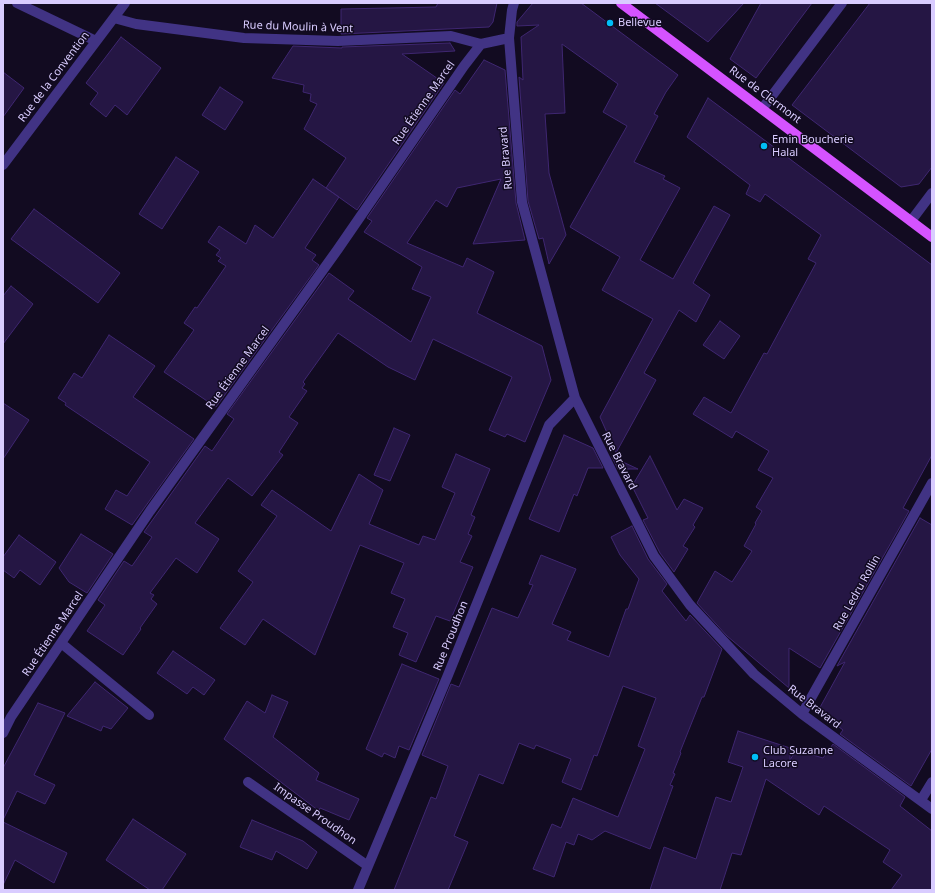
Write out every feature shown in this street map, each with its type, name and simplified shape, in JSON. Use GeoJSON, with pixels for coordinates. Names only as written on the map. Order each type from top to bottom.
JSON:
{"type":"FeatureCollection","features":[{"type":"Feature","properties":{"kind":"main road","name":"Rue de Clermont"},"geometry":{"type":"LineString","coordinates":[[621,3],[932,236]]}},
{"type":"Feature","properties":{"kind":"street"},"geometry":{"type":"LineString","coordinates":[[17,3],[96,41]]}},
{"type":"Feature","properties":{"kind":"street","name":"Rue de la Convention"},"geometry":{"type":"LineString","coordinates":[[3,165],[125,3]]}},
{"type":"Feature","properties":{"kind":"street","name":"Rue Bravard"},"geometry":{"type":"LineString","coordinates":[[514,3],[509,38],[522,202],[575,398],[654,556],[690,605],[754,674],[802,714],[932,809]]}},
{"type":"Feature","properties":{"kind":"street"},"geometry":{"type":"LineString","coordinates":[[762,109],[842,3]]}},
{"type":"Feature","properties":{"kind":"street","name":"Rue du Moulin à Vent"},"geometry":{"type":"LineString","coordinates":[[114,18],[136,24],[244,38],[338,42],[452,36],[481,44]]}},
{"type":"Feature","properties":{"kind":"street"},"geometry":{"type":"LineString","coordinates":[[481,44],[509,38]]}},
{"type":"Feature","properties":{"kind":"street","name":"Rue Étienne Marcel"},"geometry":{"type":"LineString","coordinates":[[3,733],[11,717],[150,511],[338,249],[464,66],[481,44]]}},
{"type":"Feature","properties":{"kind":"street"},"geometry":{"type":"LineString","coordinates":[[911,221],[932,193]]}},
{"type":"Feature","properties":{"kind":"street","name":"Rue Proudhon"},"geometry":{"type":"LineString","coordinates":[[358,890],[448,675],[549,425],[575,398]]}},
{"type":"Feature","properties":{"kind":"street","name":"Rue Ledru Rollin"},"geometry":{"type":"LineString","coordinates":[[802,714],[932,483]]}},
{"type":"Feature","properties":{"kind":"street"},"geometry":{"type":"LineString","coordinates":[[61,643],[149,715]]}},
{"type":"Feature","properties":{"kind":"street","name":"Impasse Proudhon"},"geometry":{"type":"LineString","coordinates":[[248,782],[368,866]]}},
{"type":"Feature","properties":{"kind":"street"},"geometry":{"type":"LineString","coordinates":[[921,800],[932,782]]}},
{"type":"Feature","properties":{"kind":"building"},"geometry":{"type":"Polygon","coordinates":[[[438,3],[497,3],[493,22],[489,27],[341,34],[341,9],[436,7],[438,3]]]}},
{"type":"Feature","properties":{"kind":"building"},"geometry":{"type":"Polygon","coordinates":[[[533,3],[581,3],[678,75],[666,92],[654,114],[658,116],[634,162],[665,176],[663,179],[680,188],[640,260],[673,279],[714,206],[730,215],[693,283],[710,295],[696,322],[679,310],[644,373],[656,380],[616,453],[600,417],[653,319],[602,290],[620,257],[570,227],[627,126],[603,112],[618,84],[562,44],[565,113],[545,114],[549,173],[566,235],[549,264],[543,238],[539,239],[528,201],[519,77],[523,80],[521,37],[539,25],[517,26],[517,22],[533,3]]]}},
{"type":"Feature","properties":{"kind":"building"},"geometry":{"type":"Polygon","coordinates":[[[655,3],[744,3],[708,42],[655,3]]]}},
{"type":"Feature","properties":{"kind":"building"},"geometry":{"type":"Polygon","coordinates":[[[761,3],[812,3],[756,78],[730,59],[761,3]]]}},
{"type":"Feature","properties":{"kind":"building"},"geometry":{"type":"Polygon","coordinates":[[[870,3],[932,3],[932,167],[919,184],[901,187],[792,105],[870,3]]]}},
{"type":"Feature","properties":{"kind":"building"},"geometry":{"type":"Polygon","coordinates":[[[121,37],[161,68],[127,115],[115,105],[106,117],[90,104],[98,93],[86,83],[121,37]]]}},
{"type":"Feature","properties":{"kind":"building"},"geometry":{"type":"Polygon","coordinates":[[[450,43],[455,51],[402,54],[444,83],[357,210],[326,188],[346,158],[304,129],[317,104],[310,101],[311,94],[303,92],[304,85],[272,78],[293,46],[342,48],[450,43]]]}},
{"type":"Feature","properties":{"kind":"building"},"geometry":{"type":"Polygon","coordinates":[[[484,60],[505,70],[516,203],[525,240],[473,244],[501,179],[457,188],[447,207],[436,200],[407,243],[463,267],[467,258],[494,272],[477,313],[542,346],[551,380],[525,442],[507,434],[505,437],[489,430],[512,377],[433,339],[415,380],[388,367],[338,333],[303,382],[305,384],[302,388],[307,391],[289,417],[298,423],[279,452],[283,455],[252,496],[228,478],[195,523],[219,539],[197,573],[176,558],[150,593],[154,595],[151,599],[157,604],[123,655],[87,631],[105,605],[98,600],[124,561],[132,566],[152,537],[144,532],[205,446],[212,451],[234,419],[227,414],[329,273],[354,291],[348,299],[411,342],[431,297],[412,289],[422,267],[364,232],[372,221],[367,218],[455,90],[460,94],[484,60]]]}},
{"type":"Feature","properties":{"kind":"building"},"geometry":{"type":"Polygon","coordinates":[[[3,72],[24,88],[3,117],[3,72]]]}},
{"type":"Feature","properties":{"kind":"building"},"geometry":{"type":"Polygon","coordinates":[[[220,87],[243,102],[225,130],[202,115],[220,87]]]}},
{"type":"Feature","properties":{"kind":"building"},"geometry":{"type":"Polygon","coordinates":[[[708,98],[932,265],[932,455],[903,508],[909,511],[820,668],[789,648],[789,688],[727,636],[697,603],[715,571],[732,582],[752,551],[744,546],[762,511],[756,507],[773,478],[758,470],[769,451],[736,431],[732,438],[693,414],[704,397],[731,413],[764,353],[767,354],[816,263],[808,259],[821,235],[765,194],[760,202],[746,194],[750,185],[687,137],[708,98]]]}},
{"type":"Feature","properties":{"kind":"building"},"geometry":{"type":"Polygon","coordinates":[[[176,157],[199,172],[162,229],[139,214],[176,157]]]}},
{"type":"Feature","properties":{"kind":"building"},"geometry":{"type":"Polygon","coordinates":[[[313,179],[339,197],[305,248],[316,255],[312,260],[319,265],[216,407],[164,372],[194,330],[184,323],[195,307],[197,308],[226,266],[218,261],[221,258],[216,255],[220,250],[208,242],[219,226],[246,244],[255,225],[273,238],[313,179]]]}},
{"type":"Feature","properties":{"kind":"building"},"geometry":{"type":"Polygon","coordinates":[[[34,209],[120,273],[98,303],[11,239],[34,209]]]}},
{"type":"Feature","properties":{"kind":"building"},"geometry":{"type":"Polygon","coordinates":[[[11,286],[33,304],[3,344],[3,296],[11,286]]]}},
{"type":"Feature","properties":{"kind":"building"},"geometry":{"type":"Polygon","coordinates":[[[720,321],[740,336],[724,359],[703,345],[720,321]]]}},
{"type":"Feature","properties":{"kind":"building"},"geometry":{"type":"Polygon","coordinates":[[[109,335],[155,366],[133,397],[194,439],[132,525],[105,509],[116,490],[127,496],[150,462],[65,405],[66,403],[58,398],[74,373],[82,378],[109,335]]]}},
{"type":"Feature","properties":{"kind":"building"},"geometry":{"type":"Polygon","coordinates":[[[3,403],[29,420],[3,459],[3,403]]]}},
{"type":"Feature","properties":{"kind":"building"},"geometry":{"type":"Polygon","coordinates":[[[394,428],[410,435],[390,481],[374,475],[394,428]]]}},
{"type":"Feature","properties":{"kind":"building"},"geometry":{"type":"Polygon","coordinates":[[[564,435],[593,448],[603,468],[588,468],[577,496],[574,494],[559,532],[529,519],[564,435]]]}},
{"type":"Feature","properties":{"kind":"building"},"geometry":{"type":"Polygon","coordinates":[[[456,454],[490,469],[471,515],[475,517],[468,534],[472,536],[460,562],[473,567],[450,621],[436,616],[416,662],[399,655],[408,633],[393,627],[405,599],[391,593],[404,563],[360,545],[315,655],[263,619],[245,645],[220,628],[253,582],[238,571],[277,516],[261,505],[272,490],[331,531],[359,474],[383,490],[369,524],[419,545],[423,536],[435,540],[455,493],[442,487],[456,454]]]}},
{"type":"Feature","properties":{"kind":"building"},"geometry":{"type":"Polygon","coordinates":[[[650,456],[677,510],[684,499],[703,508],[693,525],[695,527],[683,546],[688,549],[674,572],[660,553],[643,520],[648,518],[632,486],[650,456]]]}},
{"type":"Feature","properties":{"kind":"building"},"geometry":{"type":"Polygon","coordinates":[[[612,457],[638,469],[618,469],[612,457]]]}},
{"type":"Feature","properties":{"kind":"building"},"geometry":{"type":"Polygon","coordinates":[[[920,518],[932,525],[932,749],[911,786],[840,734],[843,730],[818,711],[845,662],[837,666],[920,518]]]}},
{"type":"Feature","properties":{"kind":"building"},"geometry":{"type":"Polygon","coordinates":[[[632,526],[648,559],[667,584],[662,591],[686,621],[690,615],[722,649],[704,697],[702,697],[680,752],[681,753],[673,773],[675,774],[670,785],[673,786],[650,849],[605,831],[592,840],[578,834],[574,845],[566,842],[554,877],[533,869],[552,824],[561,828],[573,798],[618,817],[645,749],[638,746],[656,698],[623,686],[597,756],[594,755],[581,790],[562,782],[571,759],[536,745],[534,749],[519,743],[503,784],[479,774],[454,836],[468,842],[448,890],[394,890],[431,797],[436,799],[448,766],[422,755],[451,684],[459,687],[492,608],[518,618],[533,585],[529,584],[541,555],[576,569],[552,624],[571,632],[567,640],[609,657],[626,609],[628,609],[639,579],[620,555],[611,537],[632,526]]]}},
{"type":"Feature","properties":{"kind":"building"},"geometry":{"type":"Polygon","coordinates":[[[81,534],[113,554],[87,593],[69,582],[59,568],[81,534]]]}},
{"type":"Feature","properties":{"kind":"building"},"geometry":{"type":"Polygon","coordinates":[[[19,535],[56,562],[40,585],[20,570],[14,578],[3,570],[3,557],[19,535]]]}},
{"type":"Feature","properties":{"kind":"building"},"geometry":{"type":"Polygon","coordinates":[[[173,651],[215,680],[204,695],[193,687],[187,694],[157,673],[173,651]]]}},
{"type":"Feature","properties":{"kind":"building"},"geometry":{"type":"Polygon","coordinates":[[[402,664],[439,679],[409,750],[399,746],[395,758],[384,753],[382,757],[366,749],[402,664]]]}},
{"type":"Feature","properties":{"kind":"building"},"geometry":{"type":"Polygon","coordinates":[[[95,682],[128,708],[111,729],[103,726],[101,731],[67,716],[95,682]]]}},
{"type":"Feature","properties":{"kind":"building"},"geometry":{"type":"Polygon","coordinates":[[[272,695],[288,702],[273,737],[319,773],[316,780],[359,799],[349,820],[320,808],[319,811],[224,739],[247,701],[265,713],[272,695]]]}},
{"type":"Feature","properties":{"kind":"building"},"geometry":{"type":"Polygon","coordinates":[[[38,703],[65,713],[34,775],[55,785],[45,804],[17,791],[3,820],[3,768],[38,703]]]}},
{"type":"Feature","properties":{"kind":"building"},"geometry":{"type":"Polygon","coordinates":[[[738,731],[790,748],[790,760],[796,750],[823,758],[833,744],[905,797],[900,806],[932,831],[932,890],[891,890],[902,875],[883,862],[890,850],[824,806],[819,815],[766,779],[741,855],[732,853],[720,890],[650,890],[664,847],[696,859],[716,797],[731,802],[743,767],[728,762],[738,731]]]}},
{"type":"Feature","properties":{"kind":"building"},"geometry":{"type":"Polygon","coordinates":[[[133,819],[186,854],[162,890],[150,890],[106,860],[133,819]]]}},
{"type":"Feature","properties":{"kind":"building"},"geometry":{"type":"Polygon","coordinates":[[[252,820],[303,841],[317,852],[307,869],[276,851],[272,860],[240,847],[252,820]]]}},
{"type":"Feature","properties":{"kind":"building"},"geometry":{"type":"Polygon","coordinates":[[[3,822],[67,853],[54,883],[15,860],[3,885],[3,822]]]}},
{"type":"Feature","properties":{"kind":"place","name":"Bellevue"},"geometry":{"type":"Point","coordinates":[610,23]}},
{"type":"Feature","properties":{"kind":"place","name":"Emin Boucherie Halal"},"geometry":{"type":"Point","coordinates":[764,146]}},
{"type":"Feature","properties":{"kind":"place","name":"Club Suzanne Lacore"},"geometry":{"type":"Point","coordinates":[755,757]}}]}
